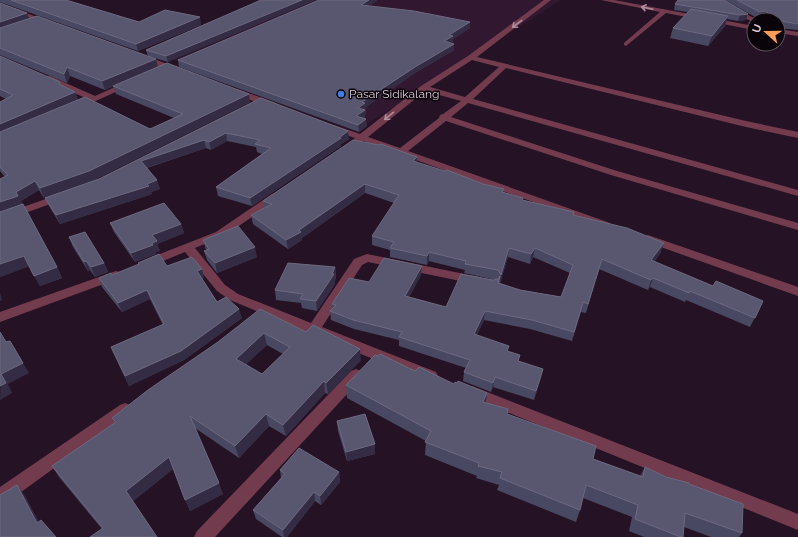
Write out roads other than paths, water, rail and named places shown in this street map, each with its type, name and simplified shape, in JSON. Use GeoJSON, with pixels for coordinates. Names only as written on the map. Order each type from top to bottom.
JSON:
{"type":"FeatureCollection","features":[{"type":"Feature","properties":{"kind":"street"},"geometry":{"type":"LineString","coordinates":[[349,146],[424,88],[472,58],[548,0]]}},
{"type":"Feature","properties":{"kind":"street"},"geometry":{"type":"LineString","coordinates":[[604,0],[736,25],[746,24]]}},
{"type":"Feature","properties":{"kind":"street"},"geometry":{"type":"LineString","coordinates":[[718,0],[746,18]]}},
{"type":"Feature","properties":{"kind":"street"},"geometry":{"type":"LineString","coordinates":[[0,5],[55,25]]}},
{"type":"Feature","properties":{"kind":"street"},"geometry":{"type":"LineString","coordinates":[[626,44],[664,12]]}},
{"type":"Feature","properties":{"kind":"street"},"geometry":{"type":"LineString","coordinates":[[26,24],[40,20]]}},
{"type":"Feature","properties":{"kind":"street"},"geometry":{"type":"LineString","coordinates":[[786,32],[798,34]]}},
{"type":"Feature","properties":{"kind":"street"},"geometry":{"type":"LineString","coordinates":[[145,53],[137,56],[172,66],[183,72]]}},
{"type":"Feature","properties":{"kind":"street"},"geometry":{"type":"LineString","coordinates":[[472,58],[746,124],[798,135]]}},
{"type":"Feature","properties":{"kind":"street"},"geometry":{"type":"LineString","coordinates":[[155,73],[172,66]]}},
{"type":"Feature","properties":{"kind":"street"},"geometry":{"type":"LineString","coordinates":[[401,152],[443,117],[467,100],[504,66]]}},
{"type":"Feature","properties":{"kind":"street"},"geometry":{"type":"LineString","coordinates":[[39,74],[95,99]]}},
{"type":"Feature","properties":{"kind":"street"},"geometry":{"type":"LineString","coordinates":[[66,111],[135,82]]}},
{"type":"Feature","properties":{"kind":"street"},"geometry":{"type":"LineString","coordinates":[[226,88],[283,109]]}},
{"type":"Feature","properties":{"kind":"street"},"geometry":{"type":"LineString","coordinates":[[424,88],[798,193]]}},
{"type":"Feature","properties":{"kind":"street"},"geometry":{"type":"LineString","coordinates":[[248,108],[262,101]]}},
{"type":"Feature","properties":{"kind":"street"},"geometry":{"type":"LineString","coordinates":[[443,117],[614,173],[798,227]]}},
{"type":"Feature","properties":{"kind":"street"},"geometry":{"type":"LineString","coordinates":[[326,125],[618,229]]}},
{"type":"Feature","properties":{"kind":"street"},"geometry":{"type":"LineString","coordinates":[[0,317],[133,269],[220,234],[286,190]]}},
{"type":"Feature","properties":{"kind":"street"},"geometry":{"type":"LineString","coordinates":[[0,218],[72,193]]}},
{"type":"Feature","properties":{"kind":"street"},"geometry":{"type":"LineString","coordinates":[[641,237],[798,292]]}},
{"type":"Feature","properties":{"kind":"street"},"geometry":{"type":"LineString","coordinates":[[188,248],[221,288],[234,297],[443,381]]}},
{"type":"Feature","properties":{"kind":"street"},"geometry":{"type":"LineString","coordinates":[[313,330],[358,262],[367,258],[485,282]]}},
{"type":"Feature","properties":{"kind":"street"},"geometry":{"type":"LineString","coordinates":[[252,319],[264,309]]}},
{"type":"Feature","properties":{"kind":"street"},"geometry":{"type":"LineString","coordinates":[[203,537],[377,354]]}},
{"type":"Feature","properties":{"kind":"street"},"geometry":{"type":"LineString","coordinates":[[458,386],[798,522]]}},
{"type":"Feature","properties":{"kind":"street"},"geometry":{"type":"LineString","coordinates":[[0,497],[137,400]]}},
{"type":"Feature","properties":{"kind":"place","name":"Pasar Sidikalang"},"geometry":{"type":"Point","coordinates":[341,94]}}]}
